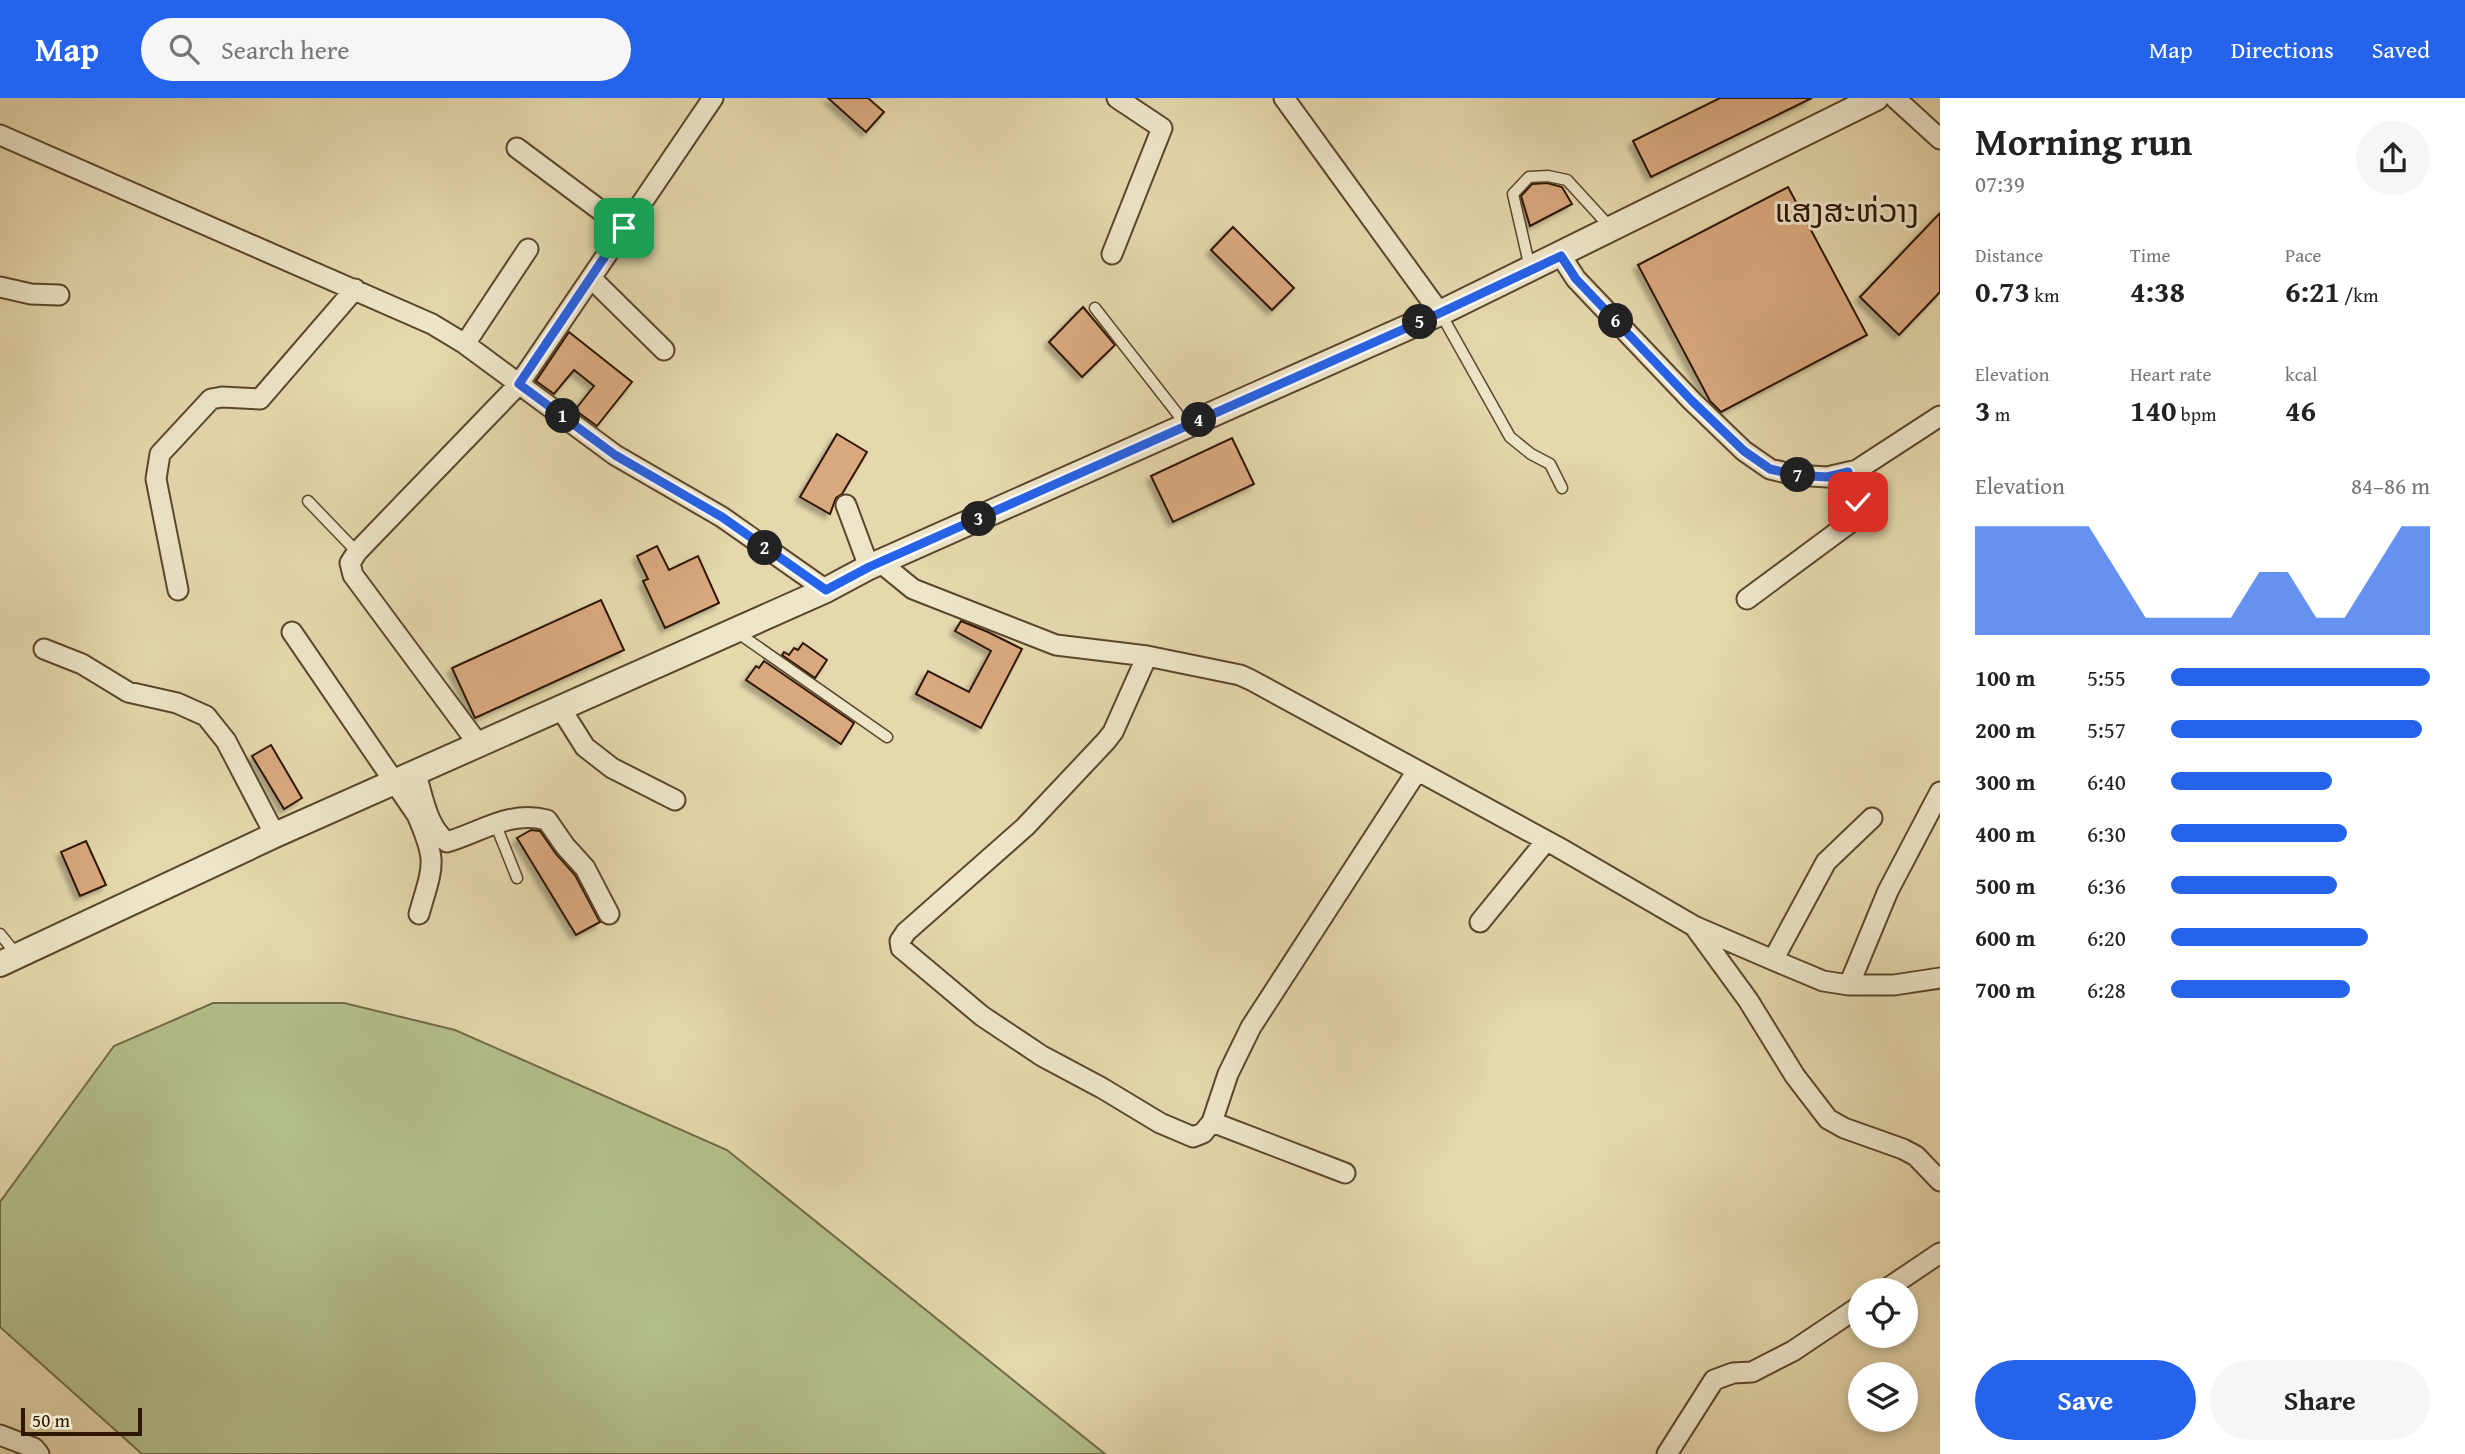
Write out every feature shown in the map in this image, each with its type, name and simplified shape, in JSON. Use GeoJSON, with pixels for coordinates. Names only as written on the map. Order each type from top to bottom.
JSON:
{"type":"FeatureCollection","features":[{"type":"Feature","properties":{"kind":"street"},"geometry":{"type":"LineString","coordinates":[[479,744],[353,575],[349,564],[357,552],[519,384],[713,98]]}},
{"type":"Feature","properties":{"kind":"street"},"geometry":{"type":"LineString","coordinates":[[1112,254],[1162,128],[1117,98]]}},
{"type":"Feature","properties":{"kind":"street"},"geometry":{"type":"LineString","coordinates":[[1284,98],[1440,313]]}},
{"type":"Feature","properties":{"kind":"street"},"geometry":{"type":"LineString","coordinates":[[8,960],[275,835],[1440,313],[1561,256],[1876,98]]}},
{"type":"Feature","properties":{"kind":"street"},"geometry":{"type":"LineString","coordinates":[[1895,98],[1940,139]]}},
{"type":"Feature","properties":{"kind":"street"},"geometry":{"type":"LineString","coordinates":[[0,135],[432,324],[466,344],[615,455],[722,517],[826,590]]}},
{"type":"Feature","properties":{"kind":"street"},"geometry":{"type":"LineString","coordinates":[[517,148],[624,228]]}},
{"type":"Feature","properties":{"kind":"street"},"geometry":{"type":"LineString","coordinates":[[466,344],[528,249]]}},
{"type":"Feature","properties":{"kind":"street"},"geometry":{"type":"LineString","coordinates":[[1561,256],[1576,279],[1692,401],[1744,451],[1770,469],[1795,475],[1827,477],[1857,470],[1938,420]]}},
{"type":"Feature","properties":{"kind":"street"},"geometry":{"type":"LineString","coordinates":[[591,278],[664,350]]}},
{"type":"Feature","properties":{"kind":"street"},"geometry":{"type":"LineString","coordinates":[[0,287],[31,294],[59,295]]}},
{"type":"Feature","properties":{"kind":"street"},"geometry":{"type":"LineString","coordinates":[[178,590],[156,479],[160,454],[211,399],[260,399],[355,289]]}},
{"type":"Feature","properties":{"kind":"street"},"geometry":{"type":"LineString","coordinates":[[1747,599],[1855,519],[1858,502],[1848,472]]}},
{"type":"Feature","properties":{"kind":"street"},"geometry":{"type":"LineString","coordinates":[[846,505],[875,565],[913,589],[1056,645],[1147,656],[1251,680],[1546,841],[1694,926],[1823,981],[1849,985],[1894,985],[1940,978]]}},
{"type":"Feature","properties":{"kind":"street"},"geometry":{"type":"LineString","coordinates":[[292,632],[406,778],[441,838],[447,842],[495,822],[516,818],[547,820],[585,868],[608,914]]}},
{"type":"Feature","properties":{"kind":"street"},"geometry":{"type":"LineString","coordinates":[[44,649],[82,664],[128,692],[177,703],[206,716],[226,741],[275,835]]}},
{"type":"Feature","properties":{"kind":"street"},"geometry":{"type":"LineString","coordinates":[[1147,656],[1113,732],[1106,741],[1025,827],[906,932],[900,941],[901,948],[982,1016],[1042,1056],[1160,1123],[1194,1137],[1203,1133],[1212,1122],[1228,1074],[1251,1027],[1417,771]]}},
{"type":"Feature","properties":{"kind":"street"},"geometry":{"type":"LineString","coordinates":[[561,709],[585,747],[612,768],[675,800]]}},
{"type":"Feature","properties":{"kind":"street"},"geometry":{"type":"LineString","coordinates":[[406,778],[417,815],[431,845],[433,865],[419,914]]}},
{"type":"Feature","properties":{"kind":"street"},"geometry":{"type":"LineString","coordinates":[[1849,985],[1888,891],[1940,792]]}},
{"type":"Feature","properties":{"kind":"street"},"geometry":{"type":"LineString","coordinates":[[1773,960],[1826,862],[1872,818]]}},
{"type":"Feature","properties":{"kind":"street"},"geometry":{"type":"LineString","coordinates":[[1480,922],[1546,841]]}},
{"type":"Feature","properties":{"kind":"street"},"geometry":{"type":"LineString","coordinates":[[1694,926],[1748,1000],[1796,1076],[1828,1119],[1916,1156],[1940,1181]]}},
{"type":"Feature","properties":{"kind":"street"},"geometry":{"type":"LineString","coordinates":[[1212,1122],[1345,1173]]}},
{"type":"Feature","properties":{"kind":"street"},"geometry":{"type":"LineString","coordinates":[[1903,1278],[1940,1253]]}},
{"type":"Feature","properties":{"kind":"street"},"geometry":{"type":"LineString","coordinates":[[1667,1454],[1714,1380],[1733,1373],[1752,1372],[1793,1350],[1848,1314]]}},
{"type":"Feature","properties":{"kind":"street"},"geometry":{"type":"LineString","coordinates":[[0,1435],[34,1448],[39,1454]]}},
{"type":"Feature","properties":{"kind":"lane"},"geometry":{"type":"LineString","coordinates":[[1531,270],[1513,194],[1529,177],[1549,176],[1567,180],[1612,230]]}},
{"type":"Feature","properties":{"kind":"lane"},"geometry":{"type":"LineString","coordinates":[[1095,308],[1187,426]]}},
{"type":"Feature","properties":{"kind":"lane"},"geometry":{"type":"LineString","coordinates":[[1440,313],[1510,437],[1550,464],[1562,488]]}},
{"type":"Feature","properties":{"kind":"lane"},"geometry":{"type":"LineString","coordinates":[[308,501],[357,552]]}},
{"type":"Feature","properties":{"kind":"lane"},"geometry":{"type":"LineString","coordinates":[[735,631],[887,737]]}},
{"type":"Feature","properties":{"kind":"lane"},"geometry":{"type":"LineString","coordinates":[[495,822],[517,878]]}},
{"type":"Feature","properties":{"kind":"lane"},"geometry":{"type":"LineString","coordinates":[[0,934],[8,960]]}},
{"type":"Feature","properties":{"kind":"green space"},"geometry":{"type":"Polygon","coordinates":[[[213,1003],[344,1003],[455,1030],[727,1150],[1105,1454],[142,1454],[0,1327],[0,1202],[114,1046],[213,1003]]]}},
{"type":"Feature","properties":{"kind":"building"},"geometry":{"type":"Polygon","coordinates":[[[828,98],[868,98],[884,112],[866,132],[828,98]]]}},
{"type":"Feature","properties":{"kind":"building"},"geometry":{"type":"Polygon","coordinates":[[[1720,98],[1812,98],[1651,177],[1633,141],[1720,98]]]}},
{"type":"Feature","properties":{"kind":"building"},"geometry":{"type":"Polygon","coordinates":[[[1547,183],[1562,187],[1572,204],[1530,226],[1521,196],[1532,184],[1547,183]]]}},
{"type":"Feature","properties":{"kind":"building"},"geometry":{"type":"Polygon","coordinates":[[[1788,187],[1867,335],[1721,412],[1710,401],[1638,265],[1788,187]]]}},
{"type":"Feature","properties":{"kind":"building"},"geometry":{"type":"Polygon","coordinates":[[[1940,213],[1940,292],[1899,335],[1860,297],[1940,213]]]}},
{"type":"Feature","properties":{"kind":"building"},"geometry":{"type":"Polygon","coordinates":[[[1233,227],[1294,288],[1272,310],[1211,250],[1233,227]]]}},
{"type":"Feature","properties":{"kind":"building"},"geometry":{"type":"Polygon","coordinates":[[[1083,307],[1115,345],[1082,377],[1049,342],[1083,307]]]}},
{"type":"Feature","properties":{"kind":"building"},"geometry":{"type":"Polygon","coordinates":[[[569,332],[632,382],[597,426],[575,410],[594,386],[574,370],[554,394],[536,381],[569,332]]]}},
{"type":"Feature","properties":{"kind":"building"},"geometry":{"type":"Polygon","coordinates":[[[837,434],[867,452],[842,494],[836,498],[830,514],[800,497],[837,434]]]}},
{"type":"Feature","properties":{"kind":"building"},"geometry":{"type":"Polygon","coordinates":[[[1232,438],[1254,484],[1173,522],[1151,476],[1232,438]]]}},
{"type":"Feature","properties":{"kind":"building"},"geometry":{"type":"Polygon","coordinates":[[[657,546],[669,570],[698,556],[719,603],[665,628],[643,581],[648,579],[637,556],[657,546]]]}},
{"type":"Feature","properties":{"kind":"building"},"geometry":{"type":"Polygon","coordinates":[[[601,600],[624,650],[475,718],[452,668],[601,600]]]}},
{"type":"Feature","properties":{"kind":"building"},"geometry":{"type":"Polygon","coordinates":[[[961,621],[1022,649],[981,728],[916,694],[928,671],[969,692],[991,651],[955,631],[961,621]]]}},
{"type":"Feature","properties":{"kind":"building"},"geometry":{"type":"Polygon","coordinates":[[[803,643],[827,660],[815,678],[782,655],[784,652],[789,655],[794,648],[798,650],[803,643]]]}},
{"type":"Feature","properties":{"kind":"building"},"geometry":{"type":"Polygon","coordinates":[[[764,661],[854,723],[841,744],[746,680],[756,666],[759,668],[764,661]]]}},
{"type":"Feature","properties":{"kind":"building"},"geometry":{"type":"Polygon","coordinates":[[[271,745],[302,798],[284,809],[252,756],[271,745]]]}},
{"type":"Feature","properties":{"kind":"building"},"geometry":{"type":"Polygon","coordinates":[[[531,830],[540,831],[575,875],[600,922],[576,935],[517,838],[531,830]]]}},
{"type":"Feature","properties":{"kind":"building"},"geometry":{"type":"Polygon","coordinates":[[[86,841],[106,885],[80,896],[61,852],[86,841]]]}},
{"type":"Feature","properties":{"kind":"district","name":"ແສງສະຫ່ວາງ"},"geometry":{"type":"Point","coordinates":[1847,211]}},
{"type":"Feature","properties":{"kind":"route"},"geometry":{"type":"LineString","coordinates":[[624,228],[519,384],[615,455],[722,517],[826,590],[869,567],[1440,313],[1561,256],[1576,279],[1692,401],[1744,451],[1770,469],[1795,475],[1827,477],[1848,472],[1858,502]]}}]}
